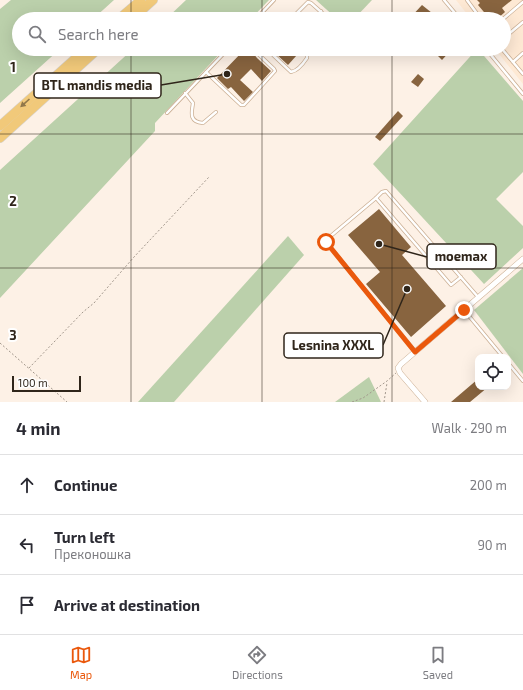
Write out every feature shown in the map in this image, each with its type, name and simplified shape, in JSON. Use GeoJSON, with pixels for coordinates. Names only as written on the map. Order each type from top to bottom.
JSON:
{"type":"FeatureCollection","features":[{"type":"Feature","properties":{"kind":"highway"},"geometry":{"type":"LineString","coordinates":[[127,12],[141,0]]}},
{"type":"Feature","properties":{"kind":"highway"},"geometry":{"type":"LineString","coordinates":[[140,12],[153,0]]}},
{"type":"Feature","properties":{"kind":"highway"},"geometry":{"type":"LineString","coordinates":[[0,126],[78,56]]}},
{"type":"Feature","properties":{"kind":"highway"},"geometry":{"type":"LineString","coordinates":[[0,138],[90,56]]}},
{"type":"Feature","properties":{"kind":"street"},"geometry":{"type":"LineString","coordinates":[[424,402],[399,369],[401,364],[523,259]]}},
{"type":"Feature","properties":{"kind":"lane"},"geometry":{"type":"LineString","coordinates":[[263,12],[274,0]]}},
{"type":"Feature","properties":{"kind":"lane"},"geometry":{"type":"LineString","coordinates":[[444,0],[454,12]]}},
{"type":"Feature","properties":{"kind":"lane"},"geometry":{"type":"LineString","coordinates":[[466,0],[476,12]]}},
{"type":"Feature","properties":{"kind":"lane"},"geometry":{"type":"LineString","coordinates":[[511,12],[523,2]]}},
{"type":"Feature","properties":{"kind":"lane"},"geometry":{"type":"LineString","coordinates":[[298,12],[306,3],[312,3],[321,12]]}},
{"type":"Feature","properties":{"kind":"lane"},"geometry":{"type":"LineString","coordinates":[[511,32],[523,22]]}},
{"type":"Feature","properties":{"kind":"lane"},"geometry":{"type":"LineString","coordinates":[[513,62],[523,53]]}},
{"type":"Feature","properties":{"kind":"lane"},"geometry":{"type":"LineString","coordinates":[[166,113],[221,56]]}},
{"type":"Feature","properties":{"kind":"lane"},"geometry":{"type":"LineString","coordinates":[[206,72],[241,105],[244,105],[275,71],[260,56]]}},
{"type":"Feature","properties":{"kind":"lane"},"geometry":{"type":"LineString","coordinates":[[274,56],[290,72],[298,69],[307,56]]}},
{"type":"Feature","properties":{"kind":"lane"},"geometry":{"type":"LineString","coordinates":[[492,56],[523,94]]}},
{"type":"Feature","properties":{"kind":"lane"},"geometry":{"type":"LineString","coordinates":[[508,56],[523,74]]}},
{"type":"Feature","properties":{"kind":"lane"},"geometry":{"type":"LineString","coordinates":[[185,94],[194,103],[191,112],[192,117],[196,121],[202,123],[216,112]]}},
{"type":"Feature","properties":{"kind":"lane"},"geometry":{"type":"LineString","coordinates":[[415,352],[326,242],[326,240],[382,192],[386,191],[478,297]]}},
{"type":"Feature","properties":{"kind":"lane"},"geometry":{"type":"LineString","coordinates":[[376,198],[451,285],[461,277]]}},
{"type":"Feature","properties":{"kind":"lane"},"geometry":{"type":"LineString","coordinates":[[464,310],[501,354]]}},
{"type":"Feature","properties":{"kind":"lane"},"geometry":{"type":"LineString","coordinates":[[511,367],[523,381]]}},
{"type":"Feature","properties":{"kind":"path"},"geometry":{"type":"LineString","coordinates":[[29,368],[83,312],[94,303],[134,257],[209,177]]}},
{"type":"Feature","properties":{"kind":"path"},"geometry":{"type":"LineString","coordinates":[[0,343],[67,402]]}},
{"type":"Feature","properties":{"kind":"path"},"geometry":{"type":"LineString","coordinates":[[352,402],[363,398],[387,381],[399,369]]}},
{"type":"Feature","properties":{"kind":"path"},"geometry":{"type":"LineString","coordinates":[[384,402],[387,381]]}},
{"type":"Feature","properties":{"kind":"path"},"geometry":{"type":"LineString","coordinates":[[360,402],[363,398]]}},
{"type":"Feature","properties":{"kind":"shaded area"},"geometry":{"type":"Polygon","coordinates":[[[456,0],[523,0],[523,84],[501,56],[511,56],[511,12],[465,12],[456,0]]]}},
{"type":"Feature","properties":{"kind":"green space"},"geometry":{"type":"Polygon","coordinates":[[[11,0],[114,0],[101,12],[12,12],[12,56],[52,56],[0,103],[0,9],[11,0]]]}},
{"type":"Feature","properties":{"kind":"green space"},"geometry":{"type":"Polygon","coordinates":[[[186,0],[269,0],[258,12],[173,12],[186,0]]]}},
{"type":"Feature","properties":{"kind":"green space"},"geometry":{"type":"Polygon","coordinates":[[[316,0],[372,0],[361,12],[329,12],[316,0]]]}},
{"type":"Feature","properties":{"kind":"green space"},"geometry":{"type":"Polygon","coordinates":[[[125,56],[217,56],[155,123],[155,131],[0,298],[0,170],[125,56]]]}},
{"type":"Feature","properties":{"kind":"green space"},"geometry":{"type":"Polygon","coordinates":[[[471,56],[484,56],[523,101],[523,172],[496,199],[523,226],[523,248],[484,284],[373,164],[471,56]]]}},
{"type":"Feature","properties":{"kind":"green space"},"geometry":{"type":"Polygon","coordinates":[[[288,236],[304,255],[174,402],[138,402],[288,236]]]}},
{"type":"Feature","properties":{"kind":"green space"},"geometry":{"type":"Polygon","coordinates":[[[523,268],[523,374],[511,358],[511,354],[508,354],[474,310],[523,268]]]}},
{"type":"Feature","properties":{"kind":"green space"},"geometry":{"type":"Polygon","coordinates":[[[369,377],[381,402],[335,402],[369,377]]]}},
{"type":"Feature","properties":{"kind":"building"},"geometry":{"type":"Polygon","coordinates":[[[477,0],[512,0],[502,8],[505,12],[484,12],[478,5],[480,3],[477,0]]]}},
{"type":"Feature","properties":{"kind":"building"},"geometry":{"type":"Polygon","coordinates":[[[422,5],[431,12],[416,12],[422,5]]]}},
{"type":"Feature","properties":{"kind":"building"},"geometry":{"type":"Polygon","coordinates":[[[238,56],[255,56],[271,71],[262,81],[251,69],[240,80],[253,92],[244,101],[231,87],[228,89],[217,78],[238,56]]]}},
{"type":"Feature","properties":{"kind":"building"},"geometry":{"type":"Polygon","coordinates":[[[278,56],[296,56],[288,65],[278,56]]]}},
{"type":"Feature","properties":{"kind":"building"},"geometry":{"type":"Polygon","coordinates":[[[438,56],[446,56],[442,60],[438,56]]]}},
{"type":"Feature","properties":{"kind":"building"},"geometry":{"type":"Polygon","coordinates":[[[418,74],[424,79],[418,87],[411,82],[418,74]]]}},
{"type":"Feature","properties":{"kind":"building"},"geometry":{"type":"Polygon","coordinates":[[[398,111],[403,116],[380,141],[375,137],[398,111]]]}},
{"type":"Feature","properties":{"kind":"building"},"geometry":{"type":"Polygon","coordinates":[[[379,209],[411,247],[402,255],[446,306],[411,337],[366,284],[380,272],[348,235],[379,209]]]}},
{"type":"Feature","properties":{"kind":"building"},"geometry":{"type":"Polygon","coordinates":[[[475,382],[475,390],[484,390],[470,402],[451,402],[475,382]]]}},
{"type":"Feature","properties":{"kind":"place","name":"BTL mandis media"},"geometry":{"type":"Point","coordinates":[227,74]}},
{"type":"Feature","properties":{"kind":"place","name":"moemax"},"geometry":{"type":"Point","coordinates":[379,244]}},
{"type":"Feature","properties":{"kind":"place","name":"Lesnina XXXL"},"geometry":{"type":"Point","coordinates":[407,289]}},
{"type":"Feature","properties":{"kind":"route"},"geometry":{"type":"LineString","coordinates":[[326,242],[415,352],[464,310]]}}]}
